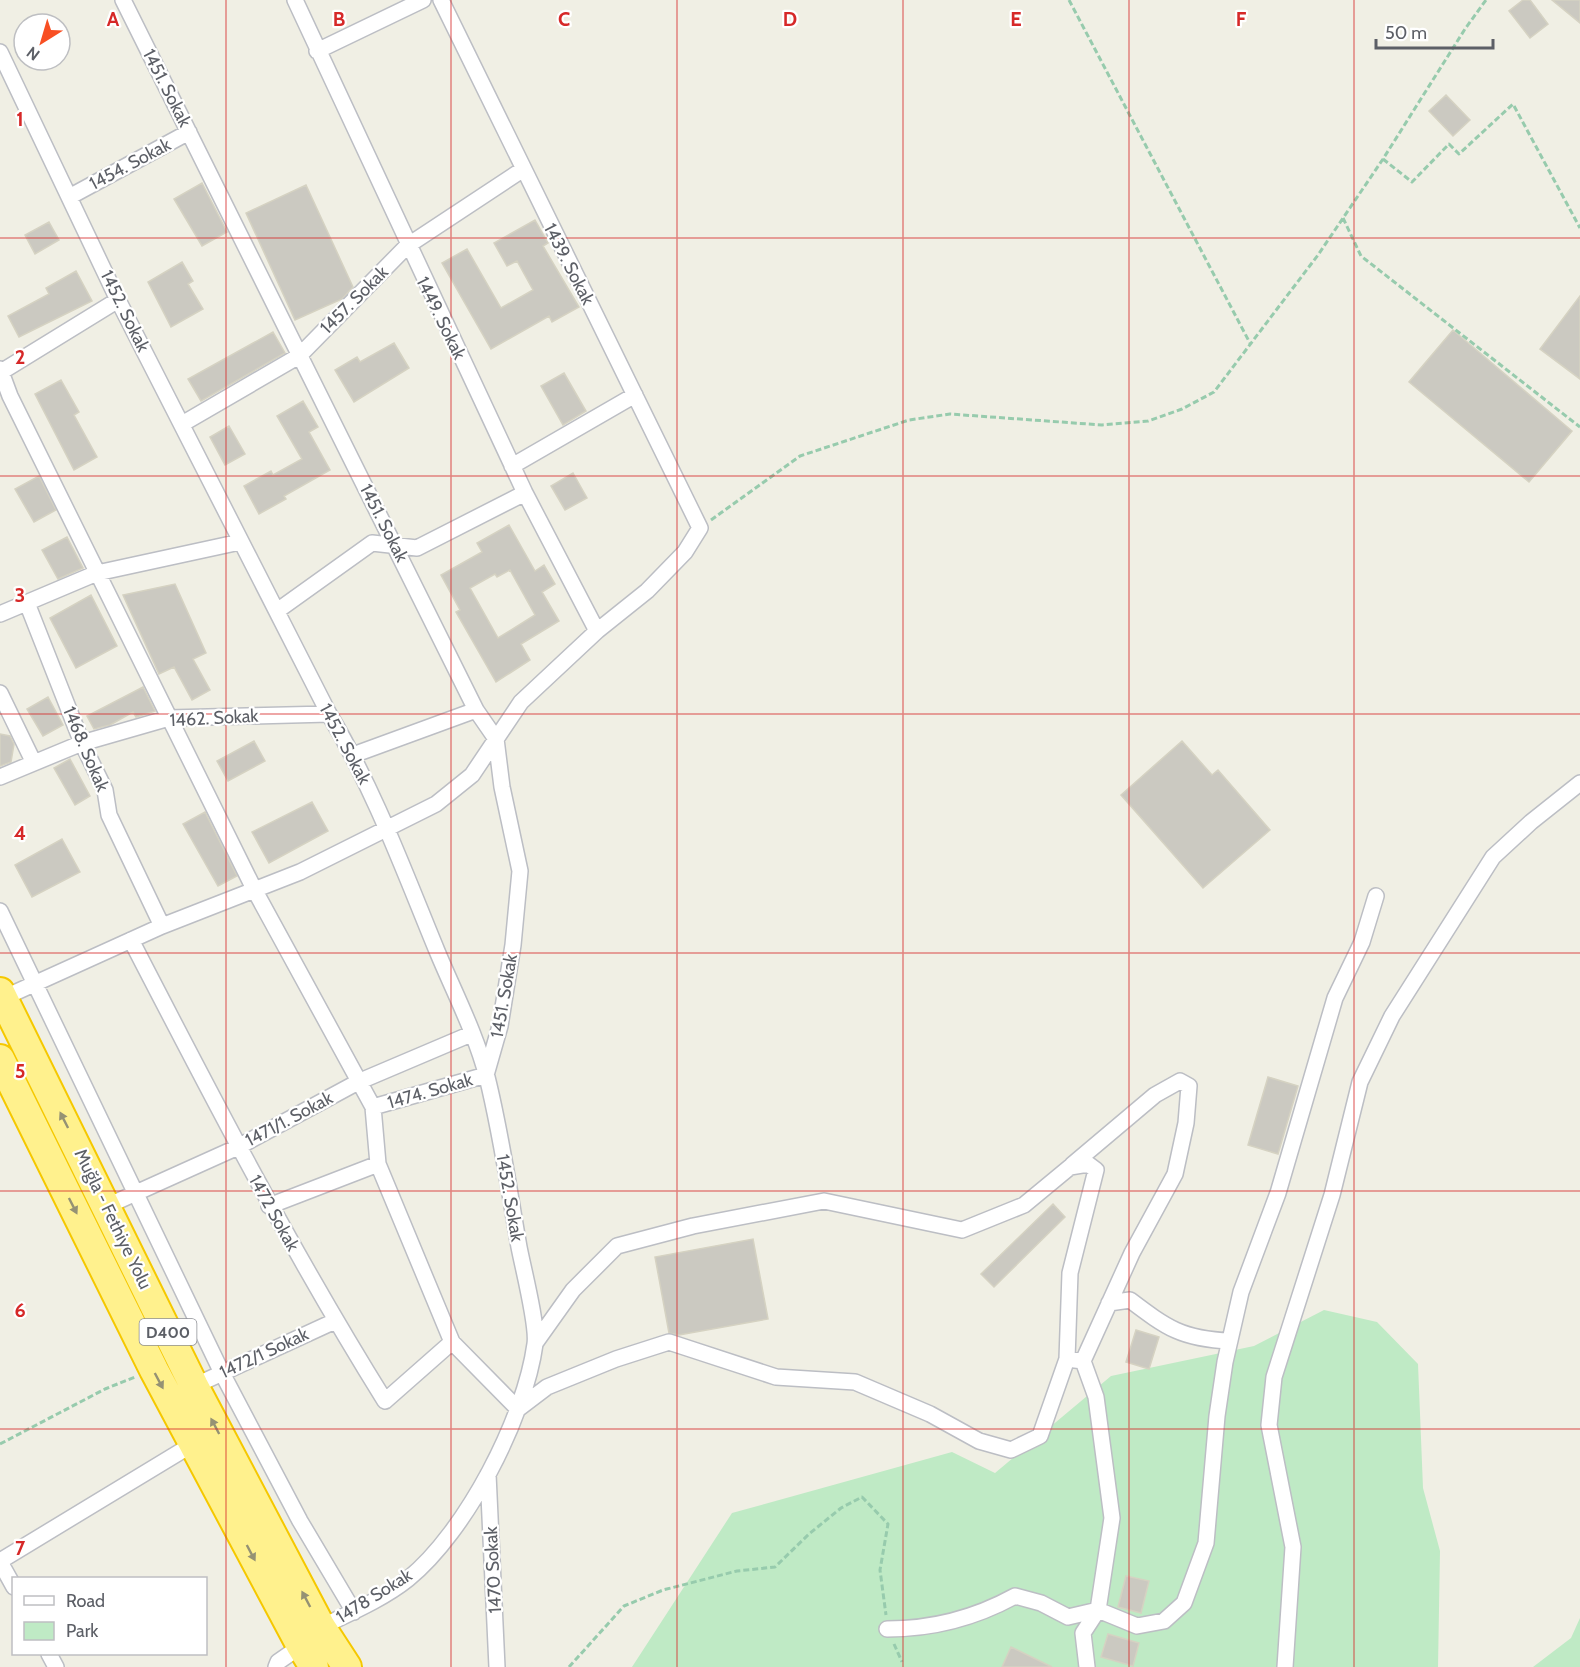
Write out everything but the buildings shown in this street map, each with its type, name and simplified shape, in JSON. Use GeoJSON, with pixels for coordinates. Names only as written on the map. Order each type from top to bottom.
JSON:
{"type":"FeatureCollection","features":[{"type":"Feature","properties":{"kind":"highway","name":"Muğla - Fethiye Yolu"},"geometry":{"type":"LineString","coordinates":[[2,995],[194,1386],[321,1627],[347,1667]]}},
{"type":"Feature","properties":{"kind":"highway","name":"Muğla - Fethiye Yolu"},"geometry":{"type":"LineString","coordinates":[[0,1059],[154,1370],[308,1657]]}},
{"type":"Feature","properties":{"kind":"street","name":"1451. Sokak"},"geometry":{"type":"LineString","coordinates":[[123,0],[476,710],[496,739],[502,787],[520,872],[513,945],[500,1026],[486,1075]]}},
{"type":"Feature","properties":{"kind":"street","name":"1449. Sokak"},"geometry":{"type":"LineString","coordinates":[[295,0],[407,246],[512,466],[597,631]]}},
{"type":"Feature","properties":{"kind":"street"},"geometry":{"type":"LineString","coordinates":[[318,51],[423,0]]}},
{"type":"Feature","properties":{"kind":"street","name":"1439. Sokak"},"geometry":{"type":"LineString","coordinates":[[441,0],[522,170],[700,528]]}},
{"type":"Feature","properties":{"kind":"street","name":"1452. Sokak"},"geometry":{"type":"LineString","coordinates":[[0,52],[6,79],[71,196],[118,300],[240,542],[329,714],[353,754],[388,830],[486,1075],[536,1342],[518,1409],[488,1474]]}},
{"type":"Feature","properties":{"kind":"street","name":"1454. Sokak"},"geometry":{"type":"LineString","coordinates":[[71,196],[189,132]]}},
{"type":"Feature","properties":{"kind":"street","name":"1457. Sokak"},"geometry":{"type":"LineString","coordinates":[[182,424],[299,356],[407,246],[522,170]]}},
{"type":"Feature","properties":{"kind":"street"},"geometry":{"type":"LineString","coordinates":[[118,300],[1,370],[5,399],[97,573],[254,889],[373,1107],[378,1164],[452,1342],[518,1409],[547,1386],[616,1359],[669,1342],[776,1377],[855,1382],[930,1414],[979,1441],[1011,1449],[1040,1436],[1075,1360],[1109,1303],[1175,1174],[1186,1123],[1189,1086],[1180,1081],[1155,1095],[1024,1205],[962,1230],[824,1201],[693,1226],[617,1246],[573,1290],[536,1342]]}},
{"type":"Feature","properties":{"kind":"street"},"geometry":{"type":"LineString","coordinates":[[512,466],[635,395]]}},
{"type":"Feature","properties":{"kind":"street"},"geometry":{"type":"LineString","coordinates":[[277,611],[372,543],[417,548],[525,493]]}},
{"type":"Feature","properties":{"kind":"street"},"geometry":{"type":"LineString","coordinates":[[2,995],[36,983],[162,926],[300,872],[388,830],[456,790],[472,775],[522,702],[597,631],[647,591],[685,552],[700,528]]}},
{"type":"Feature","properties":{"kind":"street"},"geometry":{"type":"LineString","coordinates":[[0,614],[97,573],[240,542]]}},
{"type":"Feature","properties":{"kind":"street","name":"1468. Sokak"},"geometry":{"type":"LineString","coordinates":[[27,603],[82,743],[105,790],[109,815],[162,926]]}},
{"type":"Feature","properties":{"kind":"street"},"geometry":{"type":"LineString","coordinates":[[0,693],[33,761]]}},
{"type":"Feature","properties":{"kind":"street"},"geometry":{"type":"LineString","coordinates":[[353,754],[476,710]]}},
{"type":"Feature","properties":{"kind":"street","name":"1462. Sokak"},"geometry":{"type":"LineString","coordinates":[[0,777],[33,761],[82,743],[169,718],[329,714]]}},
{"type":"Feature","properties":{"kind":"street"},"geometry":{"type":"LineString","coordinates":[[1285,1667],[1293,1547],[1269,1425],[1274,1377],[1332,1196],[1359,1082],[1392,1016],[1493,857],[1580,783]]}},
{"type":"Feature","properties":{"kind":"street"},"geometry":{"type":"LineString","coordinates":[[887,1629],[923,1629],[990,1610],[1015,1596],[1041,1603],[1068,1617],[1098,1611],[1137,1626],[1164,1620],[1184,1603],[1206,1543],[1216,1416],[1241,1292],[1278,1193],[1335,998],[1362,942],[1376,896]]}},
{"type":"Feature","properties":{"kind":"street"},"geometry":{"type":"LineString","coordinates":[[0,910],[222,1373],[300,1521],[354,1612]]}},
{"type":"Feature","properties":{"kind":"street","name":"1472 Sokak"},"geometry":{"type":"LineString","coordinates":[[131,940],[269,1206],[385,1401],[452,1342]]}},
{"type":"Feature","properties":{"kind":"street","name":"1471/1. Sokak"},"geometry":{"type":"LineString","coordinates":[[107,1206],[238,1147],[358,1082],[471,1034]]}},
{"type":"Feature","properties":{"kind":"street","name":"1474. Sokak"},"geometry":{"type":"LineString","coordinates":[[373,1107],[486,1075]]}},
{"type":"Feature","properties":{"kind":"street"},"geometry":{"type":"LineString","coordinates":[[269,1206],[378,1164]]}},
{"type":"Feature","properties":{"kind":"street"},"geometry":{"type":"LineString","coordinates":[[1070,1167],[1088,1164],[1096,1170],[1070,1273],[1075,1360],[1096,1397],[1112,1518],[1098,1611],[1083,1633],[1087,1667]]}},
{"type":"Feature","properties":{"kind":"street"},"geometry":{"type":"LineString","coordinates":[[1109,1303],[1130,1299],[1166,1327],[1201,1340],[1230,1341]]}},
{"type":"Feature","properties":{"kind":"street","name":"1472/1 Sokak"},"geometry":{"type":"LineString","coordinates":[[194,1386],[335,1320]]}},
{"type":"Feature","properties":{"kind":"street"},"geometry":{"type":"LineString","coordinates":[[12,1583],[0,1561],[193,1444]]}},
{"type":"Feature","properties":{"kind":"street","name":"1478 Sokak"},"geometry":{"type":"LineString","coordinates":[[321,1627],[354,1612],[408,1579],[450,1536],[488,1474]]}},
{"type":"Feature","properties":{"kind":"street","name":"1470 Sokak"},"geometry":{"type":"LineString","coordinates":[[488,1474],[497,1667]]}},
{"type":"Feature","properties":{"kind":"street"},"geometry":{"type":"LineString","coordinates":[[276,1667],[278,1662],[308,1657]]}},
{"type":"Feature","properties":{"kind":"path"},"geometry":{"type":"LineString","coordinates":[[1069,0],[1251,345]]}},
{"type":"Feature","properties":{"kind":"path"},"geometry":{"type":"LineString","coordinates":[[700,528],[800,456],[909,420],[950,414],[1102,425],[1148,421],[1182,409],[1215,392],[1343,218],[1383,159],[1424,90],[1486,0]]}},
{"type":"Feature","properties":{"kind":"path"},"geometry":{"type":"LineString","coordinates":[[1383,159],[1412,182],[1449,144],[1458,154],[1513,104],[1580,228]]}},
{"type":"Feature","properties":{"kind":"path"},"geometry":{"type":"LineString","coordinates":[[1343,218],[1361,256],[1580,427]]}},
{"type":"Feature","properties":{"kind":"path"},"geometry":{"type":"LineString","coordinates":[[0,1444],[105,1389],[154,1370]]}},
{"type":"Feature","properties":{"kind":"path"},"geometry":{"type":"LineString","coordinates":[[569,1667],[624,1606],[674,1587],[737,1571],[775,1568],[809,1534],[841,1508],[862,1497],[888,1524],[880,1570],[887,1629],[902,1662]]}},
{"type":"Feature","properties":{"kind":"green space"},"geometry":{"type":"Polygon","coordinates":[[[1324,1310],[1377,1322],[1418,1364],[1423,1488],[1440,1551],[1438,1667],[632,1667],[732,1513],[952,1452],[995,1473],[1111,1376],[1254,1346],[1324,1310]]]}},
{"type":"Feature","properties":{"kind":"green space"},"geometry":{"type":"Polygon","coordinates":[[[1580,1618],[1580,1667],[1533,1667],[1571,1638],[1580,1618]]]}}]}
